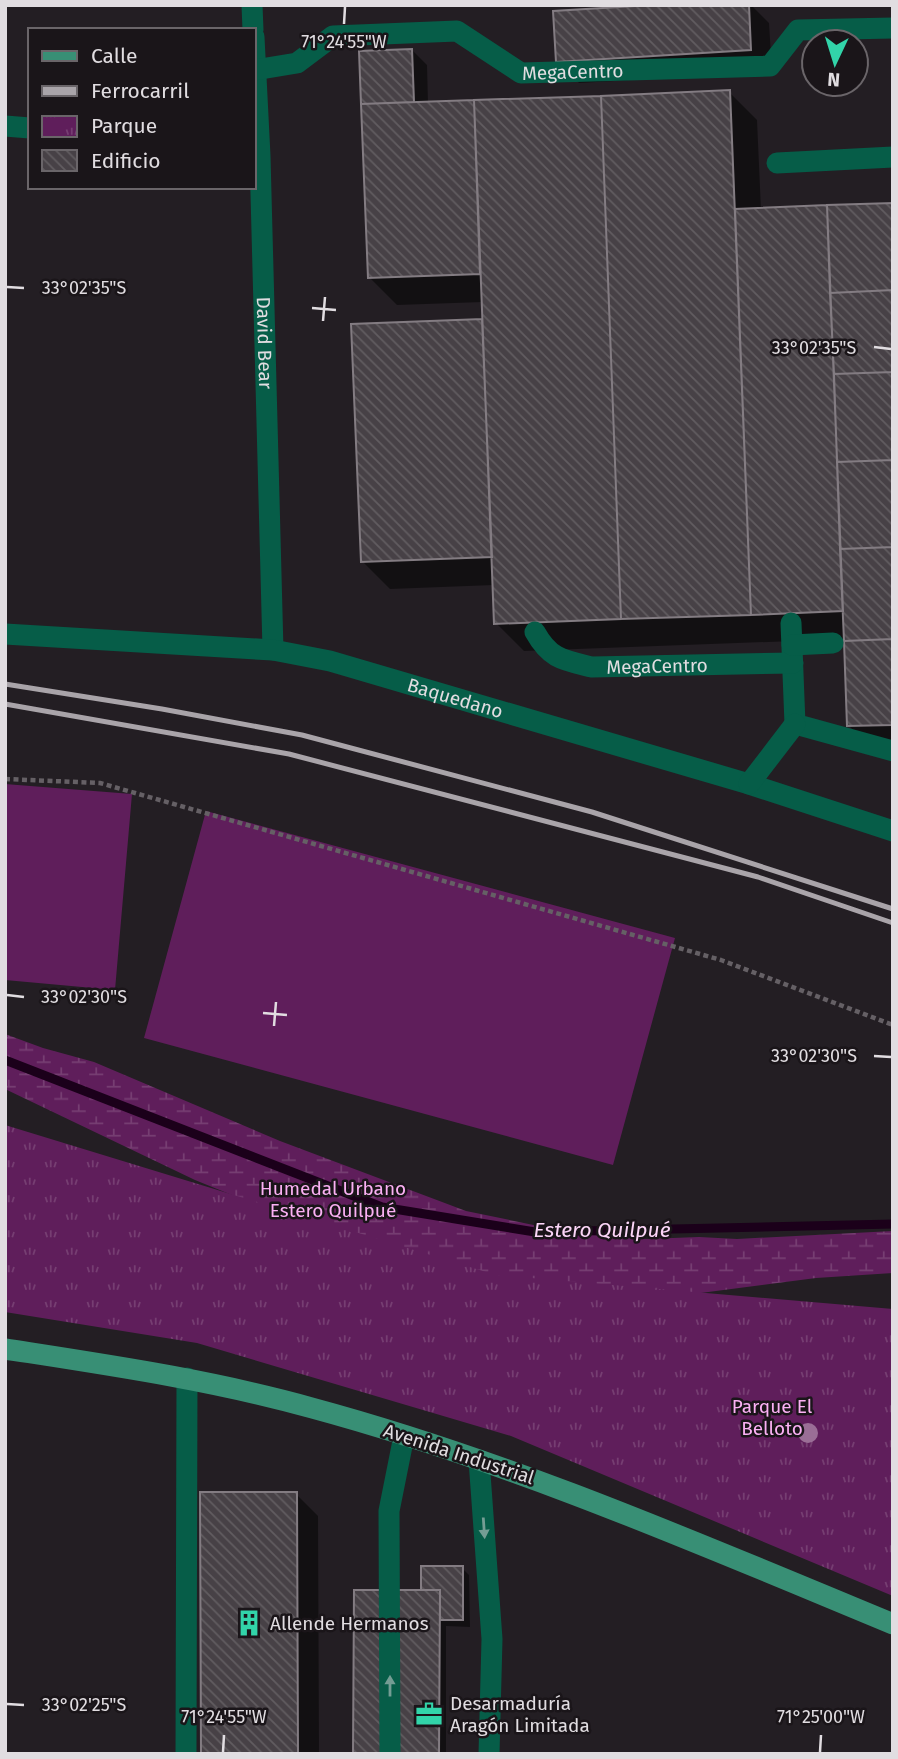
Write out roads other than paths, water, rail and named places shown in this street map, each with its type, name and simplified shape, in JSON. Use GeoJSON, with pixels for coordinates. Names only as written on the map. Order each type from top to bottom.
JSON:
{"type":"FeatureCollection","features":[{"type":"Feature","properties":{"kind":"main road","name":"Avenida Industrial"},"geometry":{"type":"LineString","coordinates":[[5,1349],[187,1378],[311,1407],[551,1484],[893,1623]]}},
{"type":"Feature","properties":{"kind":"street"},"geometry":{"type":"LineString","coordinates":[[252,5],[253,28]]}},
{"type":"Feature","properties":{"kind":"street","name":"MegaCentro"},"geometry":{"type":"LineString","coordinates":[[256,70],[297,63],[332,36],[457,31],[521,73],[770,66],[798,30],[893,28]]}},
{"type":"Feature","properties":{"kind":"street","name":"David Bear"},"geometry":{"type":"LineString","coordinates":[[256,113],[273,650]]}},
{"type":"Feature","properties":{"kind":"street"},"geometry":{"type":"LineString","coordinates":[[5,125],[28,128]]}},
{"type":"Feature","properties":{"kind":"street"},"geometry":{"type":"LineString","coordinates":[[776,163],[893,157]]}},
{"type":"Feature","properties":{"kind":"street"},"geometry":{"type":"LineString","coordinates":[[749,784],[795,724],[791,622]]}},
{"type":"Feature","properties":{"kind":"street","name":"MegaCentro"},"geometry":{"type":"LineString","coordinates":[[535,632],[544,648],[563,660],[592,667],[792,654],[833,643]]}},
{"type":"Feature","properties":{"kind":"street","name":"Baquedano"},"geometry":{"type":"LineString","coordinates":[[5,634],[273,650],[330,661],[749,784],[893,831]]}},
{"type":"Feature","properties":{"kind":"street"},"geometry":{"type":"LineString","coordinates":[[795,724],[893,751]]}},
{"type":"Feature","properties":{"kind":"street"},"geometry":{"type":"LineString","coordinates":[[186,1754],[187,1378]]}},
{"type":"Feature","properties":{"kind":"street"},"geometry":{"type":"LineString","coordinates":[[390,1754],[389,1511],[404,1436]]}},
{"type":"Feature","properties":{"kind":"street"},"geometry":{"type":"LineString","coordinates":[[479,1460],[492,1639],[489,1754]]}},
{"type":"Feature","properties":{"kind":"waterway","name":"Estero Quilpué"},"geometry":{"type":"LineString","coordinates":[[5,1060],[382,1207],[535,1232],[893,1224]]}},
{"type":"Feature","properties":{"kind":"railway"},"geometry":{"type":"LineString","coordinates":[[5,684],[302,735],[592,812],[893,909]]}},
{"type":"Feature","properties":{"kind":"railway"},"geometry":{"type":"LineString","coordinates":[[5,704],[289,754],[758,877],[893,923]]}},
{"type":"Feature","properties":{"kind":"place","name":"Allende Hermanos"},"geometry":{"type":"Point","coordinates":[249,1623]}},
{"type":"Feature","properties":{"kind":"place","name":"Desarmaduría Aragón Limitada"},"geometry":{"type":"Point","coordinates":[429,1714]}},
{"type":"Feature","properties":{"kind":"park label","name":"Humedal Urbano Estero Quilpué"},"geometry":{"type":"Point","coordinates":[333,1199]}},
{"type":"Feature","properties":{"kind":"park label","name":"Parque El Belloto"},"geometry":{"type":"Point","coordinates":[772,1417]}}]}
